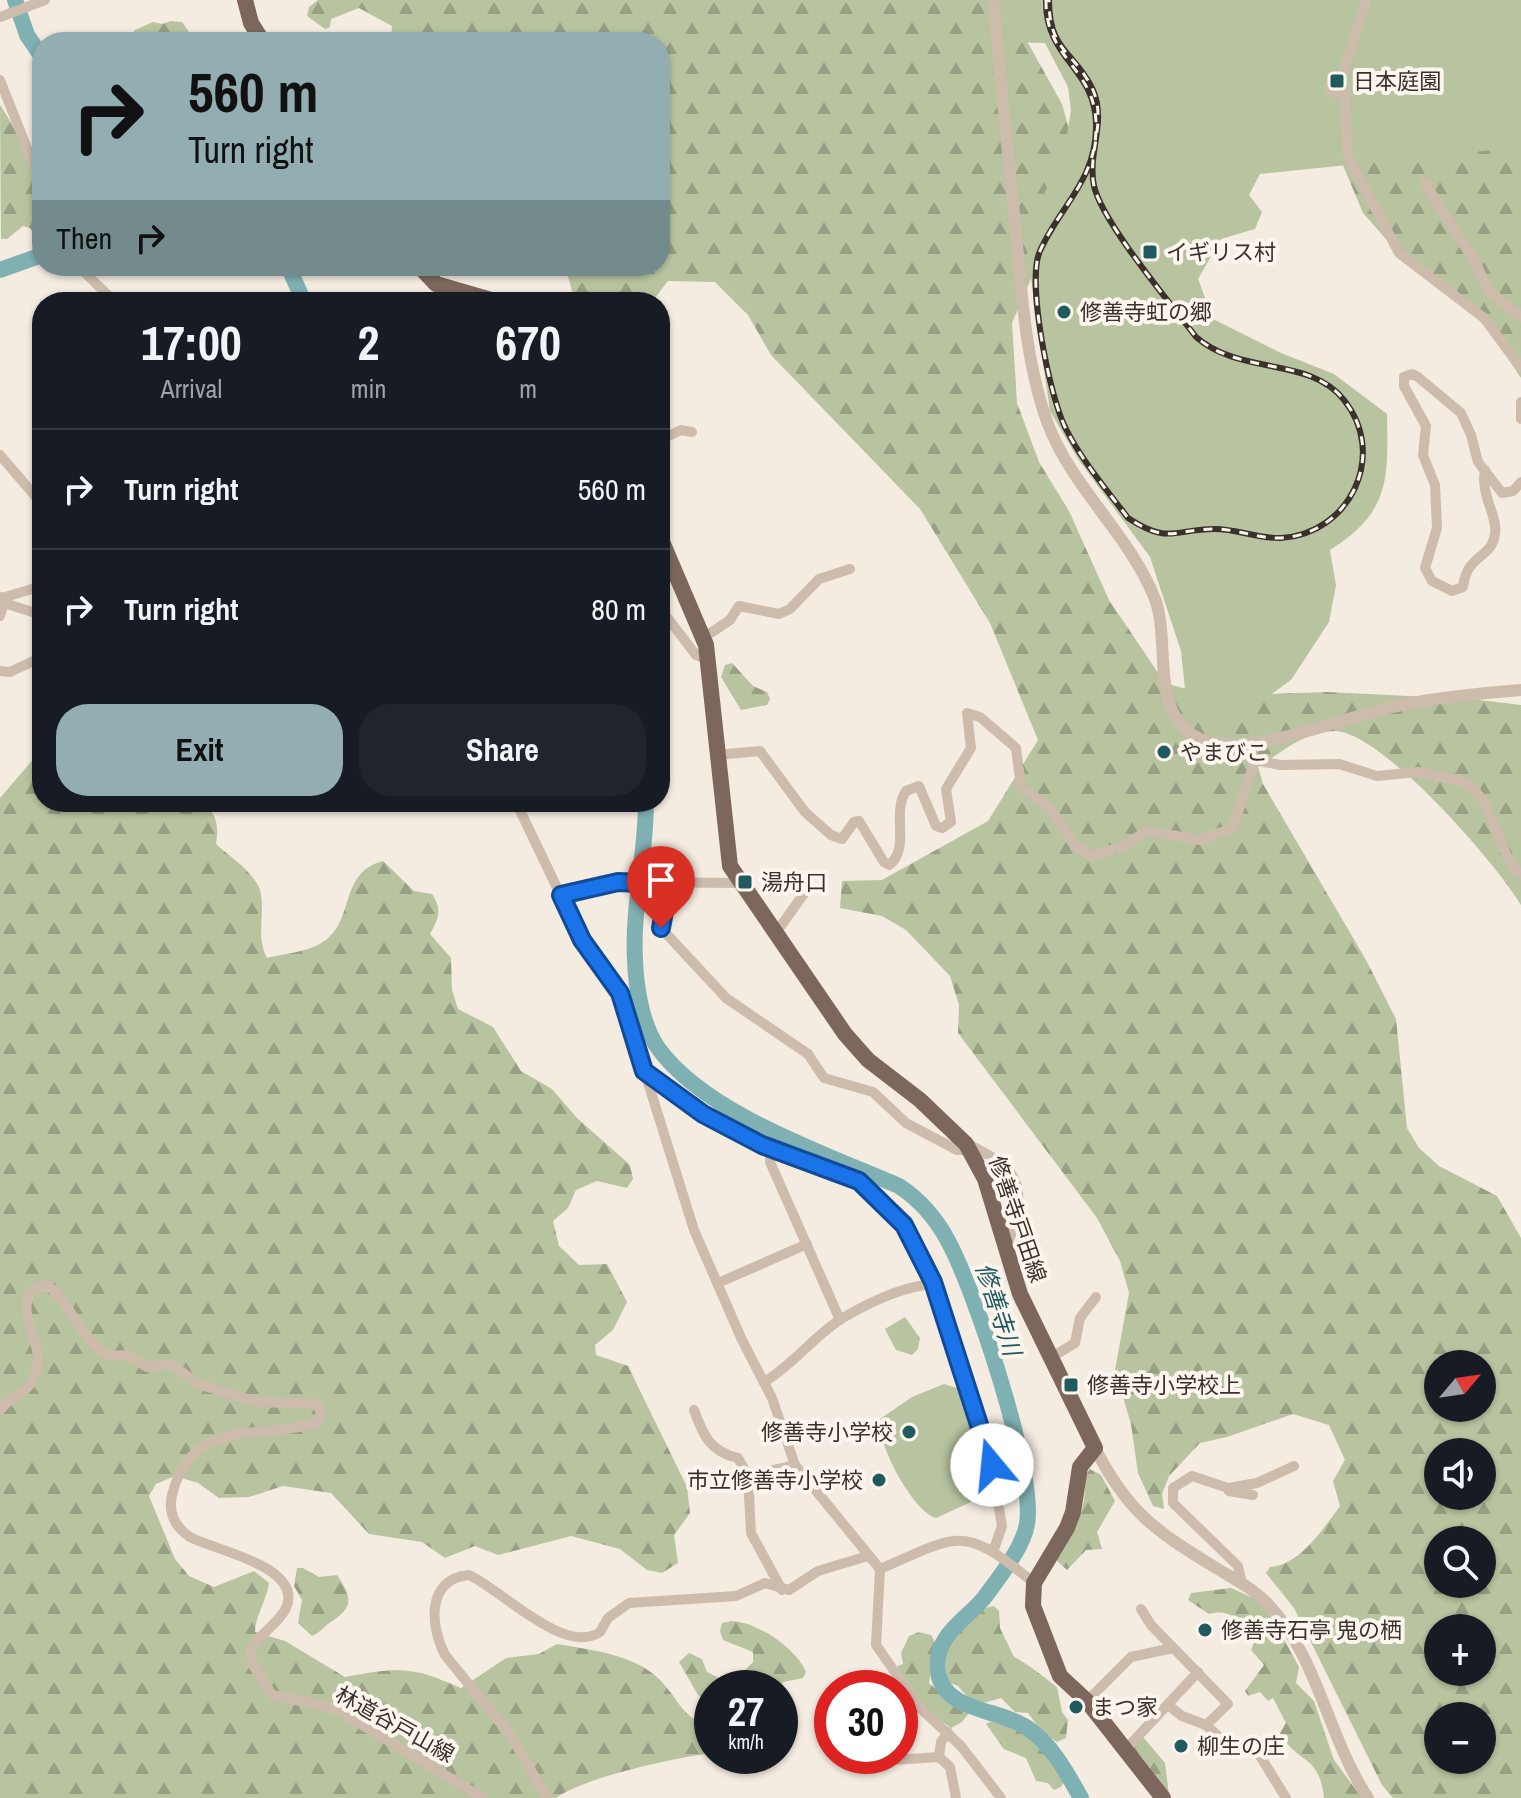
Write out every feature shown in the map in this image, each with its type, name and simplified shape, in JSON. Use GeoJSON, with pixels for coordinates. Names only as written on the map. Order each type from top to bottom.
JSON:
{"type":"FeatureCollection","features":[{"type":"Feature","properties":{"kind":"main road"},"geometry":{"type":"LineString","coordinates":[[245,0],[257,32]]}},
{"type":"Feature","properties":{"kind":"main road"},"geometry":{"type":"LineString","coordinates":[[428,276],[436,284],[464,292]]}},
{"type":"Feature","properties":{"kind":"main road","name":"修善寺戸田線"},"geometry":{"type":"LineString","coordinates":[[670,560],[703,638],[727,856],[739,883],[845,1034],[868,1060],[967,1146],[985,1179],[1004,1250],[1020,1294],[1095,1448]]}},
{"type":"Feature","properties":{"kind":"main road"},"geometry":{"type":"LineString","coordinates":[[1095,1448],[1080,1467],[1073,1512],[1067,1528],[1031,1580],[1033,1606],[1060,1676],[1087,1701],[1163,1798]]}},
{"type":"Feature","properties":{"kind":"street"},"geometry":{"type":"LineString","coordinates":[[993,0],[1023,307],[1037,385],[1048,425],[1060,451],[1131,555],[1155,600],[1163,637],[1165,692],[1176,717],[1193,735],[1207,742],[1249,746],[1400,705],[1521,690]]}},
{"type":"Feature","properties":{"kind":"street"},"geometry":{"type":"LineString","coordinates":[[1366,0],[1339,85],[1345,92],[1347,155],[1399,253],[1484,318],[1521,368]]}},
{"type":"Feature","properties":{"kind":"street"},"geometry":{"type":"LineString","coordinates":[[4,15],[41,2]]}},
{"type":"Feature","properties":{"kind":"street"},"geometry":{"type":"LineString","coordinates":[[0,80],[32,161]]}},
{"type":"Feature","properties":{"kind":"street"},"geometry":{"type":"LineString","coordinates":[[1425,183],[1476,264],[1489,291],[1521,317]]}},
{"type":"Feature","properties":{"kind":"street"},"geometry":{"type":"LineString","coordinates":[[88,276],[105,292]]}},
{"type":"Feature","properties":{"kind":"street"},"geometry":{"type":"LineString","coordinates":[[1485,470],[1486,505],[1495,527],[1494,540],[1466,568],[1463,587],[1452,591],[1432,581],[1425,568],[1438,523],[1435,485],[1423,455],[1426,426],[1404,386],[1404,377],[1412,374],[1455,406],[1471,435],[1474,455],[1502,493],[1513,491],[1521,482]]}},
{"type":"Feature","properties":{"kind":"street"},"geometry":{"type":"LineString","coordinates":[[1521,402],[1521,419]]}},
{"type":"Feature","properties":{"kind":"street"},"geometry":{"type":"LineString","coordinates":[[670,435],[681,430],[692,432]]}},
{"type":"Feature","properties":{"kind":"street"},"geometry":{"type":"LineString","coordinates":[[2,462],[32,490]]}},
{"type":"Feature","properties":{"kind":"street"},"geometry":{"type":"LineString","coordinates":[[703,638],[727,623],[739,606],[779,614],[795,604],[819,579],[850,569]]}},
{"type":"Feature","properties":{"kind":"street"},"geometry":{"type":"LineString","coordinates":[[2,599],[32,589]]}},
{"type":"Feature","properties":{"kind":"street"},"geometry":{"type":"LineString","coordinates":[[2,599],[32,611]]}},
{"type":"Feature","properties":{"kind":"street"},"geometry":{"type":"LineString","coordinates":[[0,616],[2,599]]}},
{"type":"Feature","properties":{"kind":"street"},"geometry":{"type":"LineString","coordinates":[[670,621],[696,655],[707,659]]}},
{"type":"Feature","properties":{"kind":"street"},"geometry":{"type":"LineString","coordinates":[[0,671],[10,672],[32,662]]}},
{"type":"Feature","properties":{"kind":"street"},"geometry":{"type":"LineString","coordinates":[[716,755],[760,751],[820,827],[842,839],[854,822],[859,821],[884,862],[889,865],[900,850],[898,808],[906,791],[919,786],[936,826],[942,828],[951,822],[946,789],[971,748],[967,713],[980,717],[1016,748],[1021,787],[1049,807],[1075,846],[1092,856],[1126,845],[1146,831],[1200,840],[1233,828],[1255,760],[1249,746]]}},
{"type":"Feature","properties":{"kind":"street"},"geometry":{"type":"LineString","coordinates":[[1255,760],[1280,765],[1339,764],[1377,776],[1418,772],[1465,782],[1498,825],[1509,863],[1521,874]]}},
{"type":"Feature","properties":{"kind":"street"},"geometry":{"type":"LineString","coordinates":[[521,812],[582,940],[620,993],[689,1215],[764,1382],[795,1465],[880,1569],[874,1640],[890,1670]]}},
{"type":"Feature","properties":{"kind":"street"},"geometry":{"type":"LineString","coordinates":[[561,895],[618,882],[739,883]]}},
{"type":"Feature","properties":{"kind":"street"},"geometry":{"type":"LineString","coordinates":[[664,884],[661,928],[726,998],[808,1054],[824,1078],[873,1092],[906,1123],[957,1150],[967,1146],[1012,1172],[1018,1182],[1016,1215],[1004,1250]]}},
{"type":"Feature","properties":{"kind":"street"},"geometry":{"type":"LineString","coordinates":[[775,934],[808,888]]}},
{"type":"Feature","properties":{"kind":"street"},"geometry":{"type":"LineString","coordinates":[[644,1071],[703,1114],[771,1148],[859,1181],[874,1192],[904,1225],[934,1284],[999,1493],[1002,1526],[995,1553]]}},
{"type":"Feature","properties":{"kind":"street"},"geometry":{"type":"LineString","coordinates":[[771,1148],[770,1162],[840,1320]]}},
{"type":"Feature","properties":{"kind":"street"},"geometry":{"type":"LineString","coordinates":[[718,1283],[807,1244]]}},
{"type":"Feature","properties":{"kind":"street"},"geometry":{"type":"LineString","coordinates":[[764,1382],[784,1370],[840,1320],[913,1286],[934,1284]]}},
{"type":"Feature","properties":{"kind":"street","name":"林道谷戸山線"},"geometry":{"type":"LineString","coordinates":[[0,1410],[32,1384],[37,1364],[37,1338],[25,1310],[30,1292],[43,1285],[60,1294],[82,1333],[109,1356],[128,1355],[147,1367],[171,1364],[198,1384],[256,1402],[317,1404],[322,1415],[315,1424],[227,1437],[200,1445],[190,1455],[173,1492],[171,1514],[175,1522],[198,1542],[256,1561],[284,1586],[288,1604],[283,1614],[250,1651],[253,1665],[272,1695],[339,1711],[483,1798]]}},
{"type":"Feature","properties":{"kind":"street"},"geometry":{"type":"LineString","coordinates":[[1052,1357],[1075,1343],[1080,1318],[1096,1297]]}},
{"type":"Feature","properties":{"kind":"street"},"geometry":{"type":"LineString","coordinates":[[694,1410],[706,1440],[721,1455],[738,1458],[748,1476],[751,1533],[782,1590]]}},
{"type":"Feature","properties":{"kind":"street"},"geometry":{"type":"LineString","coordinates":[[1095,1448],[1128,1503],[1151,1527],[1268,1603],[1294,1643],[1338,1746],[1368,1798]]}},
{"type":"Feature","properties":{"kind":"street"},"geometry":{"type":"LineString","coordinates":[[748,1476],[795,1465]]}},
{"type":"Feature","properties":{"kind":"street"},"geometry":{"type":"LineString","coordinates":[[1224,1488],[1257,1483],[1294,1466]]}},
{"type":"Feature","properties":{"kind":"street"},"geometry":{"type":"LineString","coordinates":[[1242,1584],[1238,1566],[1183,1516],[1172,1495],[1179,1481],[1192,1476],[1253,1495]]}},
{"type":"Feature","properties":{"kind":"street"},"geometry":{"type":"LineString","coordinates":[[880,1569],[956,1539],[971,1540],[995,1553],[1031,1580]]}},
{"type":"Feature","properties":{"kind":"street"},"geometry":{"type":"LineString","coordinates":[[547,1798],[522,1753],[445,1655],[437,1639],[435,1607],[439,1591],[449,1582],[469,1575],[556,1632],[582,1640],[600,1632],[608,1618],[629,1603],[736,1596],[765,1583],[789,1590],[818,1571],[868,1556]]}},
{"type":"Feature","properties":{"kind":"street"},"geometry":{"type":"LineString","coordinates":[[1141,1609],[1173,1648],[1228,1704],[1206,1725]]}},
{"type":"Feature","properties":{"kind":"street"},"geometry":{"type":"LineString","coordinates":[[1087,1701],[1131,1657],[1173,1648]]}},
{"type":"Feature","properties":{"kind":"street"},"geometry":{"type":"LineString","coordinates":[[1126,1749],[1198,1672]]}},
{"type":"Feature","properties":{"kind":"street"},"geometry":{"type":"LineString","coordinates":[[1169,1706],[1182,1716],[1206,1725],[1223,1741],[1241,1743],[1257,1751],[1286,1798]]}},
{"type":"Feature","properties":{"kind":"street"},"geometry":{"type":"LineString","coordinates":[[918,1707],[948,1732],[1001,1798]]}},
{"type":"Feature","properties":{"kind":"street"},"geometry":{"type":"LineString","coordinates":[[939,1757],[941,1742],[948,1732]]}},
{"type":"Feature","properties":{"kind":"street"},"geometry":{"type":"LineString","coordinates":[[918,1757],[939,1757],[950,1767],[956,1798]]}},
{"type":"Feature","properties":{"kind":"green space"},"geometry":{"type":"Polygon","coordinates":[[[318,0],[1004,0],[1062,104],[1075,150],[1063,204],[1012,323],[1017,403],[1039,462],[1069,511],[1109,600],[1165,683],[1212,696],[1327,692],[1471,699],[1521,705],[1521,905],[1488,861],[1437,803],[1381,753],[1356,737],[1335,731],[1314,735],[1294,743],[1258,767],[1263,784],[1366,960],[1396,1019],[1407,1128],[1419,1148],[1439,1166],[1497,1196],[1521,1238],[1521,1798],[1393,1798],[1382,1785],[1294,1608],[1266,1573],[1270,1567],[1281,1565],[1301,1553],[1340,1506],[1333,1481],[1345,1460],[1329,1425],[1293,1414],[1200,1443],[1169,1476],[1162,1494],[1164,1509],[1153,1506],[1138,1473],[1131,1424],[1115,1370],[1129,1293],[1120,1261],[1097,1218],[958,1033],[959,1005],[950,976],[906,930],[882,916],[840,908],[842,881],[882,880],[988,821],[1038,740],[990,623],[920,509],[771,355],[748,315],[715,282],[668,281],[660,292],[572,292],[568,276],[670,276],[670,32],[391,32],[392,26],[359,8],[331,19],[330,27],[325,29],[307,16],[309,7],[318,0]]]}},
{"type":"Feature","properties":{"kind":"green space","name":"修善寺虹の郷"},"geometry":{"type":"Polygon","coordinates":[[[989,0],[1521,0],[1521,147],[1260,174],[1249,195],[1262,212],[1255,229],[1221,239],[1198,279],[1213,319],[1281,353],[1334,374],[1387,414],[1387,457],[1382,492],[1365,522],[1330,550],[1336,585],[1329,622],[1291,680],[1226,727],[1203,721],[1187,708],[1181,651],[1150,557],[1078,459],[1050,411],[1025,236],[1065,148],[1071,110],[1068,87],[1045,43],[1000,42],[989,0]]]}},
{"type":"Feature","properties":{"kind":"green space"},"geometry":{"type":"Polygon","coordinates":[[[1521,0],[1521,378],[1478,313],[1400,255],[1363,213],[1337,151],[1521,0]]]}},
{"type":"Feature","properties":{"kind":"green space"},"geometry":{"type":"Polygon","coordinates":[[[153,22],[182,22],[189,32],[134,32],[153,22]]]}},
{"type":"Feature","properties":{"kind":"green space"},"geometry":{"type":"Polygon","coordinates":[[[0,105],[24,150],[32,174],[32,231],[23,226],[7,239],[1,239],[0,105]]]}},
{"type":"Feature","properties":{"kind":"green space"},"geometry":{"type":"Polygon","coordinates":[[[732,663],[753,686],[767,692],[770,699],[767,705],[741,710],[721,677],[725,665],[732,663]]]}},
{"type":"Feature","properties":{"kind":"green space"},"geometry":{"type":"Polygon","coordinates":[[[32,761],[32,812],[212,812],[216,821],[216,844],[247,871],[260,890],[261,933],[267,958],[306,949],[327,939],[341,920],[360,875],[383,861],[414,891],[432,894],[438,914],[430,934],[451,958],[452,990],[458,1009],[493,1027],[521,1071],[552,1089],[577,1118],[630,1165],[633,1179],[627,1188],[597,1181],[576,1190],[568,1208],[553,1221],[559,1246],[579,1265],[607,1264],[627,1302],[613,1330],[595,1345],[596,1355],[628,1366],[687,1487],[690,1513],[674,1535],[678,1563],[662,1573],[647,1570],[620,1549],[571,1536],[498,1555],[475,1546],[445,1558],[422,1542],[369,1534],[331,1493],[283,1486],[249,1497],[219,1498],[198,1483],[175,1476],[156,1484],[149,1496],[175,1559],[189,1576],[214,1587],[254,1571],[269,1583],[255,1632],[285,1641],[345,1677],[404,1670],[461,1688],[506,1658],[539,1654],[557,1644],[624,1658],[658,1678],[694,1719],[694,1756],[608,1776],[556,1798],[0,1798],[0,798],[32,761]]]}},
{"type":"Feature","properties":{"kind":"green space"},"geometry":{"type":"Polygon","coordinates":[[[905,1317],[920,1338],[918,1349],[912,1355],[896,1350],[885,1329],[905,1317]]]}},
{"type":"Feature","properties":{"kind":"green space"},"geometry":{"type":"Polygon","coordinates":[[[944,1384],[957,1388],[981,1459],[984,1484],[971,1502],[936,1518],[917,1503],[898,1475],[884,1444],[880,1419],[912,1397],[944,1384]]]}},
{"type":"Feature","properties":{"kind":"green space"},"geometry":{"type":"Polygon","coordinates":[[[1090,1469],[1101,1475],[1115,1501],[1097,1532],[1102,1549],[1086,1550],[1067,1570],[1056,1560],[1079,1517],[1090,1469]]]}},
{"type":"Feature","properties":{"kind":"green space"},"geometry":{"type":"Polygon","coordinates":[[[297,1568],[319,1577],[337,1575],[348,1597],[342,1613],[312,1636],[298,1623],[302,1600],[294,1586],[297,1568]]]}},
{"type":"Feature","properties":{"kind":"green space"},"geometry":{"type":"Polygon","coordinates":[[[1231,1588],[1260,1601],[1275,1623],[1299,1667],[1296,1683],[1314,1701],[1334,1760],[1362,1798],[1324,1798],[1318,1773],[1280,1733],[1286,1723],[1273,1698],[1268,1701],[1260,1692],[1248,1696],[1245,1691],[1264,1665],[1251,1650],[1256,1638],[1235,1617],[1222,1613],[1209,1614],[1188,1600],[1191,1593],[1231,1588]]]}},
{"type":"Feature","properties":{"kind":"green space"},"geometry":{"type":"Polygon","coordinates":[[[994,1606],[999,1611],[1000,1628],[1014,1657],[1057,1687],[1062,1712],[1068,1720],[1066,1738],[1057,1742],[1043,1733],[1028,1713],[1015,1712],[1001,1698],[983,1703],[971,1701],[958,1686],[948,1682],[946,1657],[954,1634],[971,1616],[994,1606]]]}},
{"type":"Feature","properties":{"kind":"green space"},"geometry":{"type":"Polygon","coordinates":[[[741,1622],[774,1638],[801,1663],[806,1672],[803,1678],[798,1679],[798,1670],[745,1670],[753,1662],[753,1652],[723,1640],[720,1631],[722,1623],[741,1622]]]}},
{"type":"Feature","properties":{"kind":"green space"},"geometry":{"type":"Polygon","coordinates":[[[919,1632],[931,1635],[935,1642],[929,1683],[954,1706],[969,1713],[962,1722],[951,1728],[930,1713],[918,1699],[918,1670],[897,1670],[903,1664],[901,1653],[909,1636],[919,1632]]]}},
{"type":"Feature","properties":{"kind":"green space"},"geometry":{"type":"Polygon","coordinates":[[[689,1653],[702,1659],[706,1670],[694,1670],[694,1688],[679,1662],[689,1653]]]}},
{"type":"Feature","properties":{"kind":"green space"},"geometry":{"type":"Polygon","coordinates":[[[990,1722],[1013,1727],[1044,1750],[1064,1781],[1061,1787],[1054,1790],[1048,1783],[1036,1781],[1026,1758],[1004,1749],[986,1724],[990,1722]]]}},
{"type":"Feature","properties":{"kind":"green space"},"geometry":{"type":"Polygon","coordinates":[[[1143,1737],[1165,1763],[1169,1795],[1132,1749],[1143,1737]]]}},
{"type":"Feature","properties":{"kind":"waterway"},"geometry":{"type":"LineString","coordinates":[[15,0],[32,42]]}},
{"type":"Feature","properties":{"kind":"waterway"},"geometry":{"type":"LineString","coordinates":[[0,270],[32,259]]}},
{"type":"Feature","properties":{"kind":"waterway","name":"修善寺川"},"geometry":{"type":"LineString","coordinates":[[292,276],[300,292]]}},
{"type":"Feature","properties":{"kind":"waterway","name":"修善寺川"},"geometry":{"type":"LineString","coordinates":[[646,812],[635,921],[635,960],[641,1006],[658,1048],[679,1072],[736,1112],[803,1146],[907,1191],[937,1223],[959,1263],[987,1337],[1013,1424],[1027,1499],[1027,1524],[1021,1543],[1003,1573],[945,1639],[940,1648],[938,1672],[942,1685],[950,1695],[961,1702],[1015,1721],[1043,1741],[1058,1759],[1081,1798]]}},
{"type":"Feature","properties":{"kind":"railway"},"geometry":{"type":"LineString","coordinates":[[1046,0],[1053,37],[1088,90],[1096,125],[1095,144],[1084,177],[1048,235],[1036,266],[1042,340],[1053,393],[1066,429],[1087,464],[1128,518],[1153,531],[1172,534],[1215,529],[1281,538],[1305,533],[1326,522],[1343,507],[1355,488],[1362,467],[1362,444],[1357,422],[1344,400],[1329,386],[1312,377],[1233,357],[1196,337],[1139,263],[1110,220],[1094,186],[1097,102],[1086,77],[1053,31],[1049,0]]}},
{"type":"Feature","properties":{"kind":"place","name":"日本庭園"},"geometry":{"type":"Point","coordinates":[1337,81]}},
{"type":"Feature","properties":{"kind":"place","name":"イギリス村"},"geometry":{"type":"Point","coordinates":[1150,252]}},
{"type":"Feature","properties":{"kind":"place","name":"修善寺虹の郷"},"geometry":{"type":"Point","coordinates":[1064,312]}},
{"type":"Feature","properties":{"kind":"place","name":"やまびこ"},"geometry":{"type":"Point","coordinates":[1164,752]}},
{"type":"Feature","properties":{"kind":"place","name":"湯舟口"},"geometry":{"type":"Point","coordinates":[745,882]}},
{"type":"Feature","properties":{"kind":"place","name":"修善寺小学校上"},"geometry":{"type":"Point","coordinates":[1071,1385]}},
{"type":"Feature","properties":{"kind":"place","name":"修善寺小学校"},"geometry":{"type":"Point","coordinates":[909,1432]}},
{"type":"Feature","properties":{"kind":"place","name":"市立修善寺小学校"},"geometry":{"type":"Point","coordinates":[879,1480]}},
{"type":"Feature","properties":{"kind":"place","name":"修善寺石亭 鬼の栖"},"geometry":{"type":"Point","coordinates":[1205,1630]}},
{"type":"Feature","properties":{"kind":"place","name":"まつ家"},"geometry":{"type":"Point","coordinates":[1076,1707]}},
{"type":"Feature","properties":{"kind":"place","name":"柳生の庄"},"geometry":{"type":"Point","coordinates":[1181,1746]}},
{"type":"Feature","properties":{"kind":"route"},"geometry":{"type":"LineString","coordinates":[[661,928],[668,904],[669,884],[618,882],[561,895],[582,940],[620,993],[644,1071],[703,1114],[762,1145],[859,1181],[874,1192],[904,1225],[933,1282],[992,1465]]}}]}
